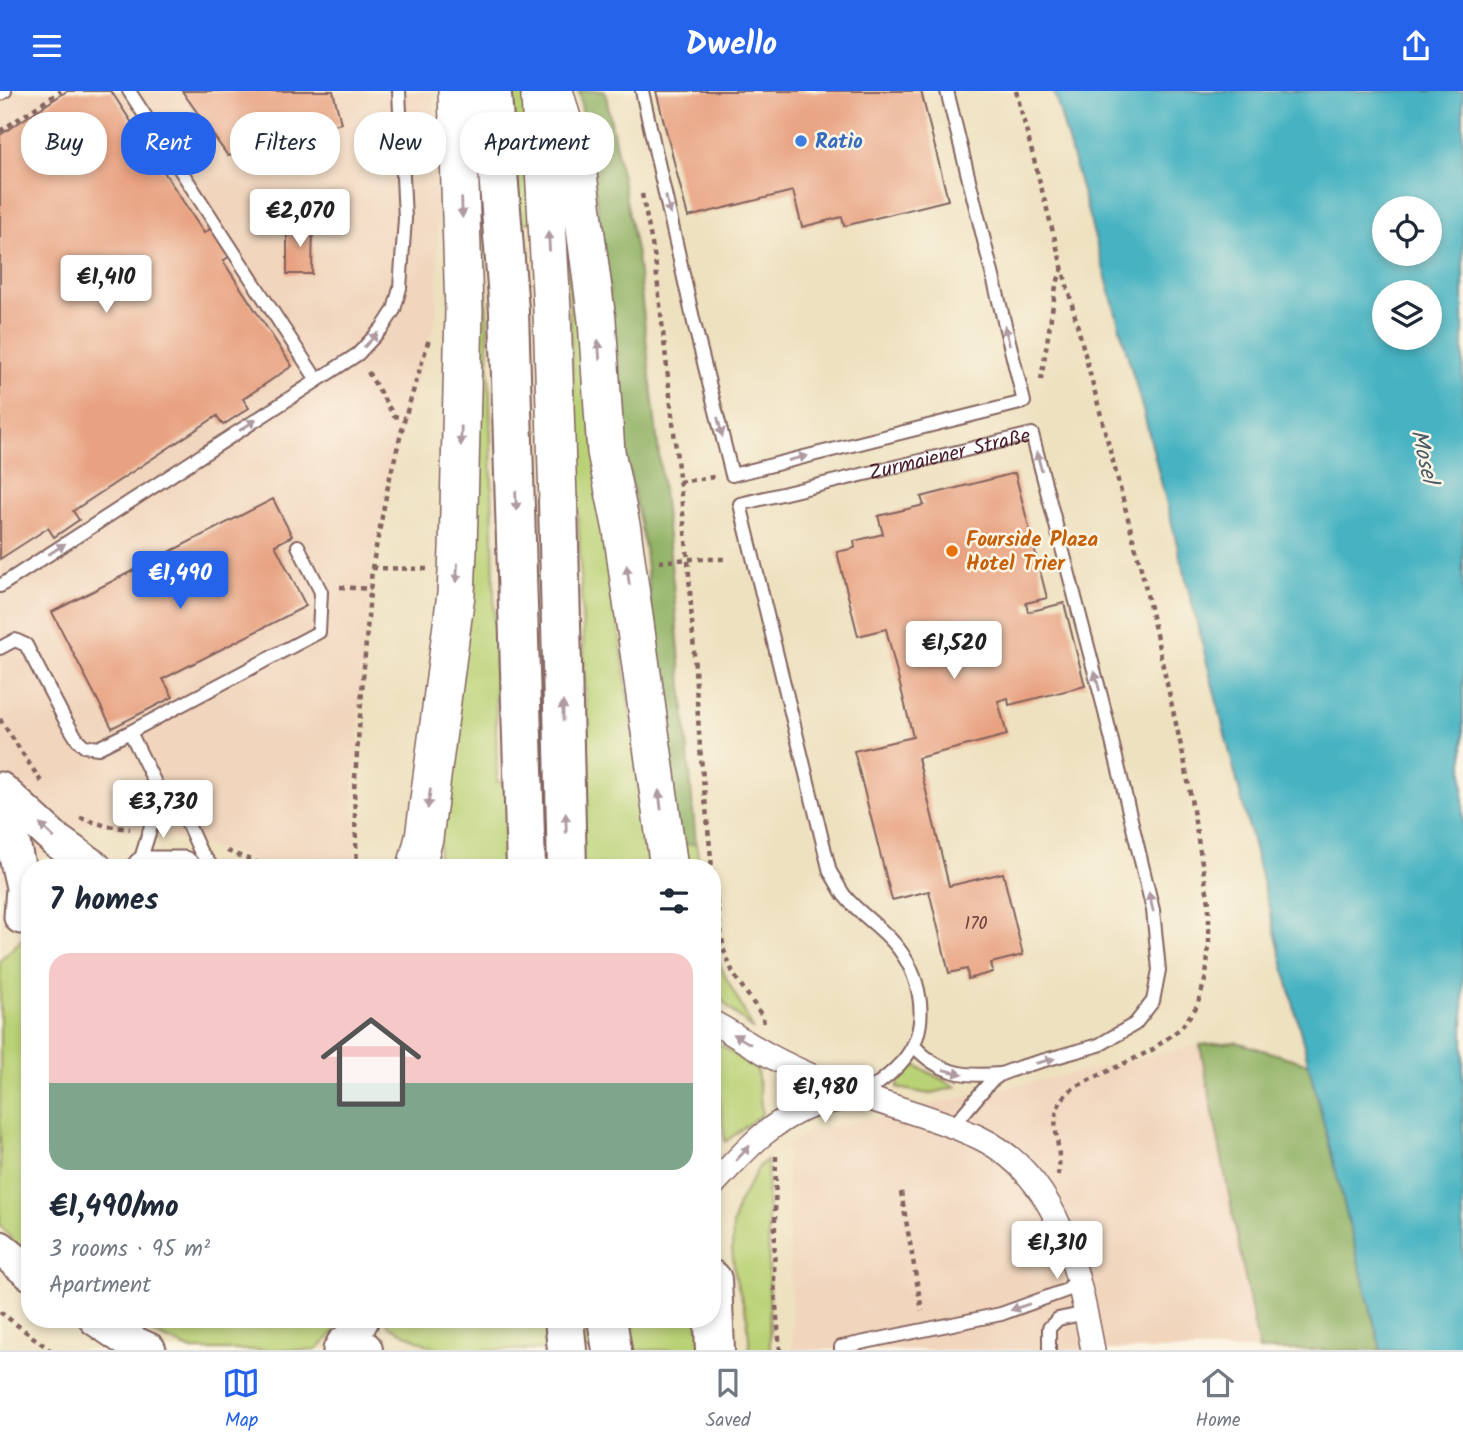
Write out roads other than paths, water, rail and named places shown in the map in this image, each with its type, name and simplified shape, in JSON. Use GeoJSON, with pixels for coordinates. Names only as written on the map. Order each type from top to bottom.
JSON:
{"type":"FeatureCollection","features":[{"type":"Feature","properties":{"kind":"highway"},"geometry":{"type":"LineString","coordinates":[[480,93],[509,311],[526,859]]}},
{"type":"Feature","properties":{"kind":"highway"},"geometry":{"type":"LineString","coordinates":[[558,502],[567,859]]}},
{"type":"Feature","properties":{"kind":"highway"},"geometry":{"type":"LineString","coordinates":[[565,1328],[567,1350]]}},
{"type":"Feature","properties":{"kind":"highway"},"geometry":{"type":"LineString","coordinates":[[608,1328],[612,1350]]}},
{"type":"Feature","properties":{"kind":"highway"},"geometry":{"type":"LineString","coordinates":[[714,1328],[715,1350]]}},
{"type":"Feature","properties":{"kind":"main road"},"geometry":{"type":"LineString","coordinates":[[539,91],[552,310],[558,502]]}},
{"type":"Feature","properties":{"kind":"main road"},"geometry":{"type":"LineString","coordinates":[[554,91],[578,174],[597,320],[606,452],[622,530],[668,859]]}},
{"type":"Feature","properties":{"kind":"main road"},"geometry":{"type":"LineString","coordinates":[[418,859],[424,838],[457,572],[464,311],[480,93]]}},
{"type":"Feature","properties":{"kind":"main road"},"geometry":{"type":"LineString","coordinates":[[1,790],[57,841],[82,859]]}},
{"type":"Feature","properties":{"kind":"main road"},"geometry":{"type":"LineString","coordinates":[[1,790],[21,878]]}},
{"type":"Feature","properties":{"kind":"main road"},"geometry":{"type":"LineString","coordinates":[[17,921],[21,898]]}},
{"type":"Feature","properties":{"kind":"main road"},"geometry":{"type":"LineString","coordinates":[[0,1248],[21,1266]]}},
{"type":"Feature","properties":{"kind":"main road"},"geometry":{"type":"LineString","coordinates":[[109,1328],[149,1350]]}},
{"type":"Feature","properties":{"kind":"street"},"geometry":{"type":"LineString","coordinates":[[721,1027],[771,1057],[815,1078],[953,1126],[990,1144],[1015,1162],[1048,1202],[1065,1235],[1078,1275],[1093,1350]]}},
{"type":"Feature","properties":{"kind":"street"},"geometry":{"type":"LineString","coordinates":[[721,1176],[759,1136],[777,1123],[815,1105],[862,1096]]}},
{"type":"Feature","properties":{"kind":"lane"},"geometry":{"type":"LineString","coordinates":[[0,94],[5,91]]}},
{"type":"Feature","properties":{"kind":"lane"},"geometry":{"type":"LineString","coordinates":[[129,91],[317,380]]}},
{"type":"Feature","properties":{"kind":"lane"},"geometry":{"type":"LineString","coordinates":[[0,586],[358,354],[383,327],[394,310],[400,288],[405,219],[399,91]]}},
{"type":"Feature","properties":{"kind":"lane"},"geometry":{"type":"LineString","coordinates":[[642,91],[694,323],[732,475],[1024,401],[947,91]]}},
{"type":"Feature","properties":{"kind":"lane","name":"Zurmaiener Straße"},"geometry":{"type":"LineString","coordinates":[[1032,434],[1153,910],[1159,970],[1153,1001],[1135,1024],[1099,1045],[1000,1074],[961,1074],[940,1069],[914,1046],[920,1005],[915,977],[908,961],[893,941],[844,895],[830,872],[740,504],[1032,434]]}},
{"type":"Feature","properties":{"kind":"lane"},"geometry":{"type":"LineString","coordinates":[[0,648],[15,640],[26,645],[77,739],[84,746],[98,748],[319,632],[321,592],[298,546]]}},
{"type":"Feature","properties":{"kind":"lane"},"geometry":{"type":"LineString","coordinates":[[130,732],[158,787],[184,817],[206,859]]}},
{"type":"Feature","properties":{"kind":"lane"},"geometry":{"type":"LineString","coordinates":[[141,859],[149,835],[158,787]]}},
{"type":"Feature","properties":{"kind":"lane"},"geometry":{"type":"LineString","coordinates":[[862,1096],[896,1068],[914,1046]]}},
{"type":"Feature","properties":{"kind":"lane","name":"Zurmaiener Straße"},"geometry":{"type":"LineString","coordinates":[[953,1126],[1000,1074]]}},
{"type":"Feature","properties":{"kind":"lane"},"geometry":{"type":"LineString","coordinates":[[841,1350],[841,1346],[1001,1314],[1067,1290],[1078,1275]]}},
{"type":"Feature","properties":{"kind":"lane"},"geometry":{"type":"LineString","coordinates":[[1049,1350],[1049,1328],[1058,1319],[1086,1313]]}},
{"type":"Feature","properties":{"kind":"water","name":"Mosel"},"geometry":{"type":"Polygon","coordinates":[[[1054,91],[1463,91],[1463,1350],[1381,1350],[1144,414],[1054,91]]]}},
{"type":"Feature","properties":{"kind":"place","name":"Ratio"},"geometry":{"type":"Point","coordinates":[801,141]}},
{"type":"Feature","properties":{"kind":"place","name":"Fourside Plaza Hotel Trier"},"geometry":{"type":"Point","coordinates":[952,551]}}]}
